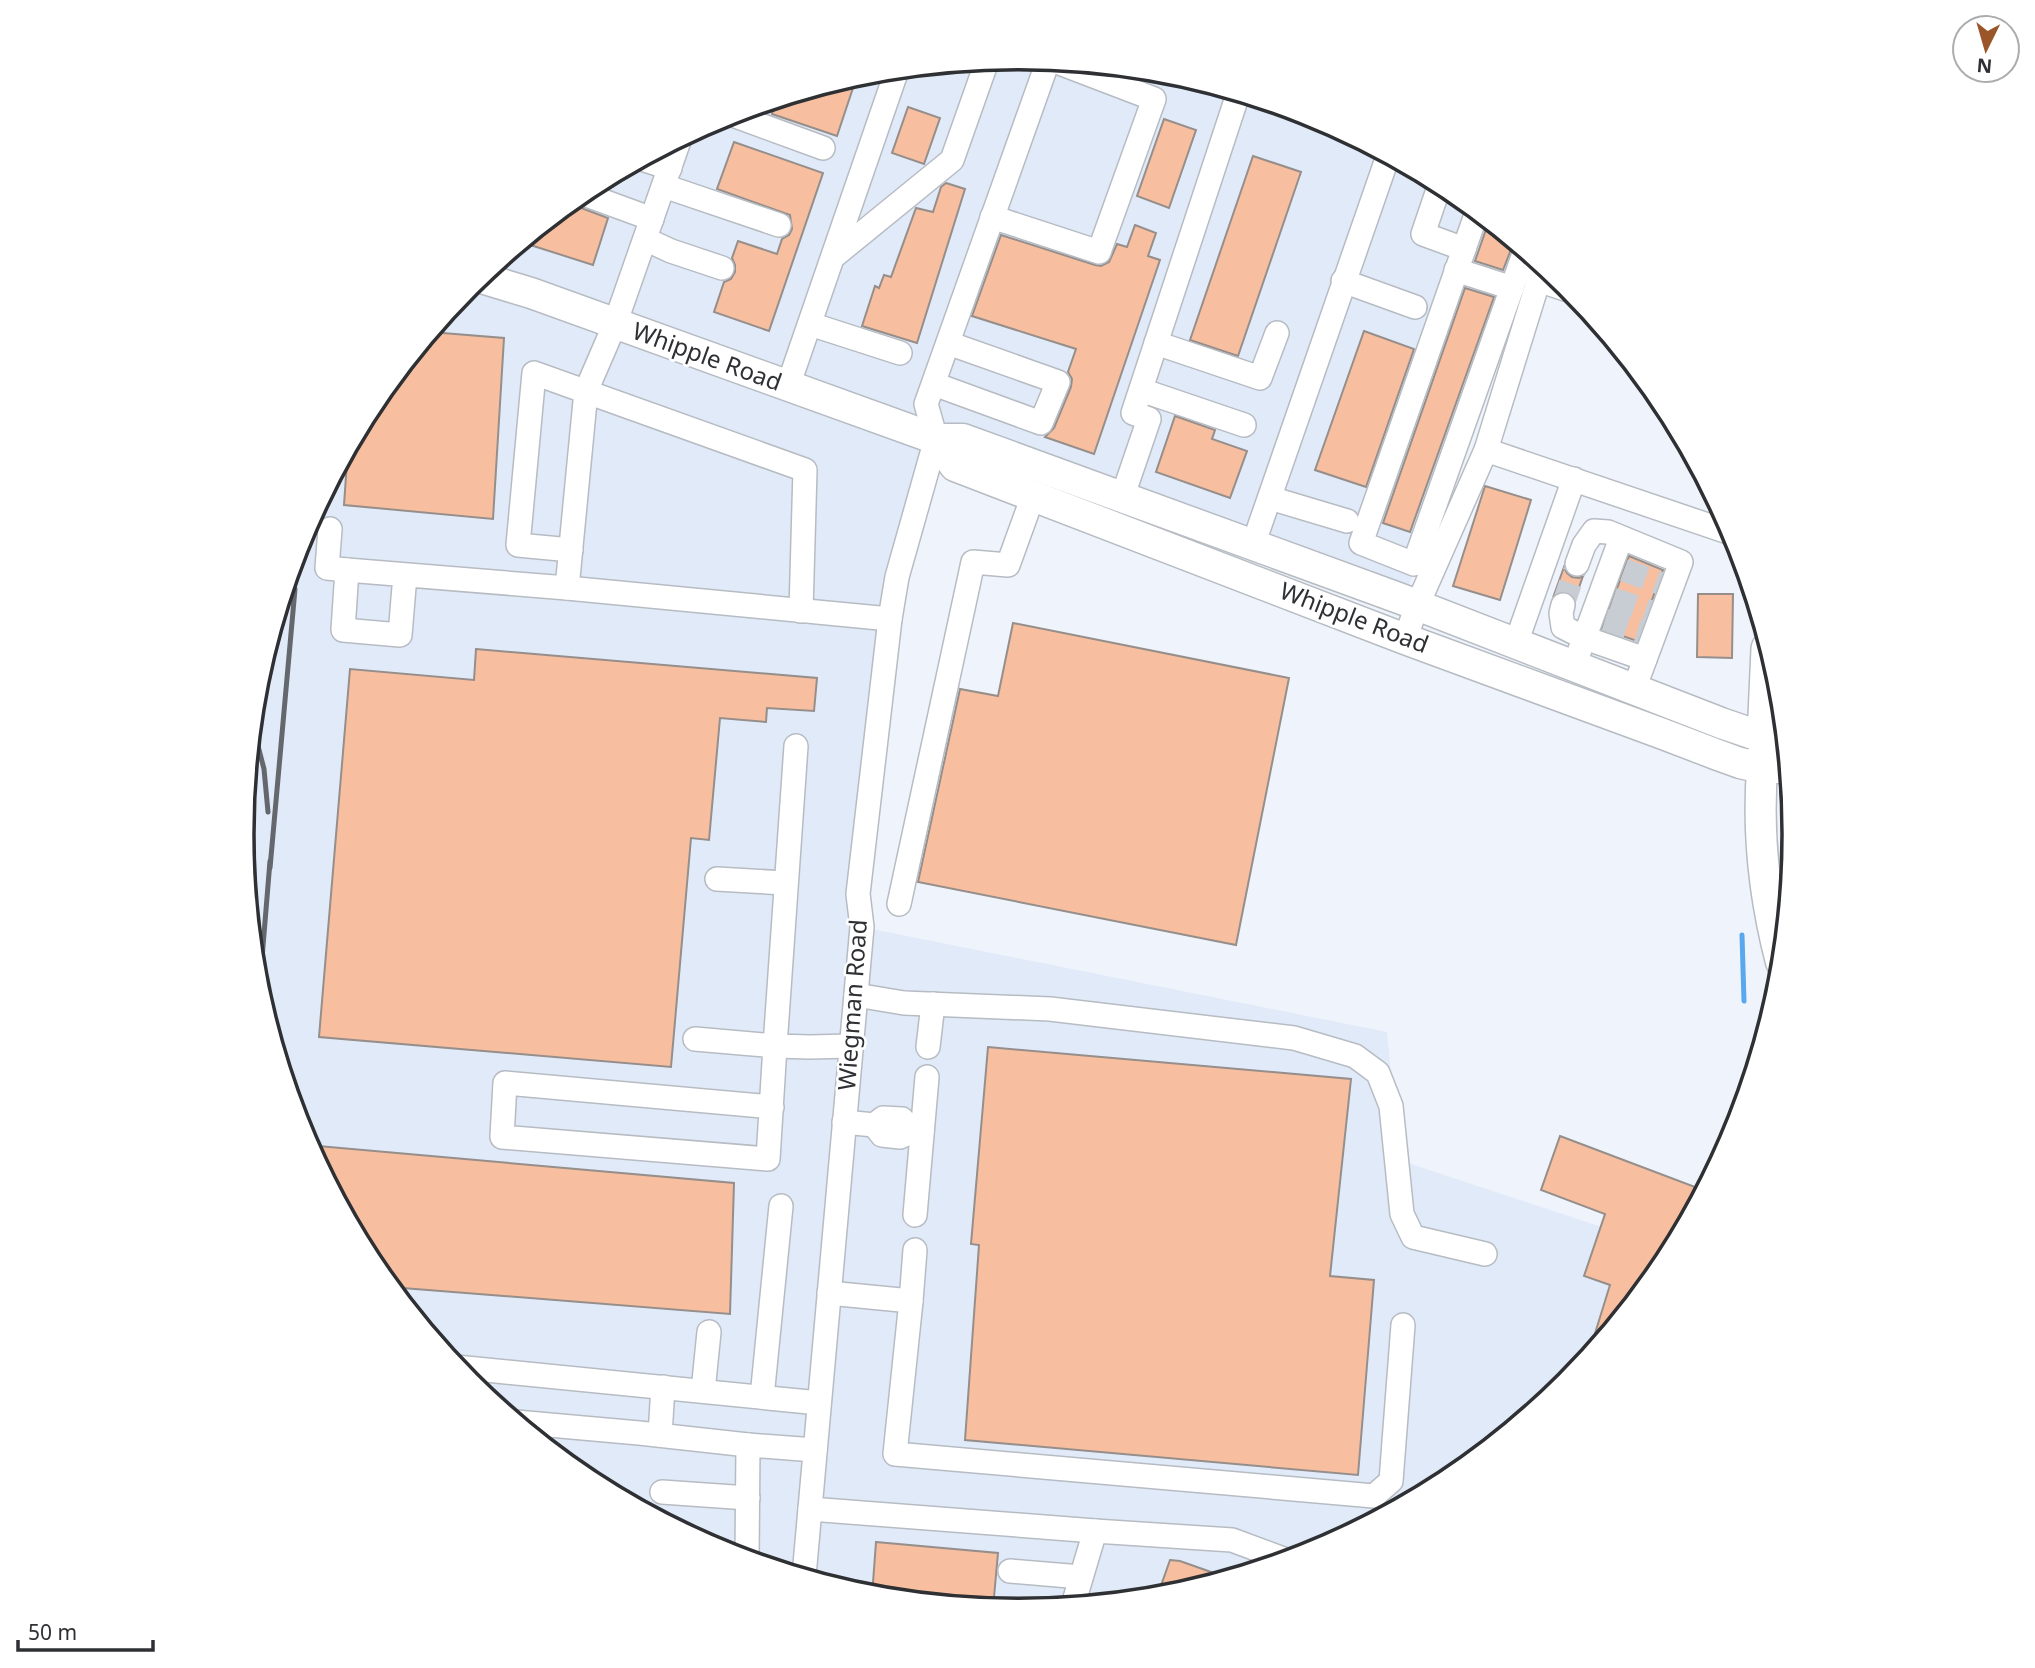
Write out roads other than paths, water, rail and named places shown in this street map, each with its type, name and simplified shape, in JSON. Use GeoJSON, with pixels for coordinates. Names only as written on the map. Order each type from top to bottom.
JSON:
{"type":"FeatureCollection","features":[{"type":"Feature","properties":{"kind":"main road","name":"Whipple Road"},"geometry":{"type":"LineString","coordinates":[[491,281],[936,439],[963,439],[1253,545],[1721,723],[1777,755]]}},
{"type":"Feature","properties":{"kind":"main road","name":"Whipple Road"},"geometry":{"type":"LineString","coordinates":[[936,439],[955,466],[1405,639],[1740,763],[1777,755]]}},
{"type":"Feature","properties":{"kind":"main road"},"geometry":{"type":"LineString","coordinates":[[1775,933],[1766,888],[1760,802],[1777,755]]}},
{"type":"Feature","properties":{"kind":"street"},"geometry":{"type":"LineString","coordinates":[[833,257],[952,160],[983,71]]}},
{"type":"Feature","properties":{"kind":"street"},"geometry":{"type":"LineString","coordinates":[[936,439],[926,404],[1044,71]]}},
{"type":"Feature","properties":{"kind":"street"},"geometry":{"type":"LineString","coordinates":[[992,217],[1099,252],[1154,99],[1089,74]]}},
{"type":"Feature","properties":{"kind":"street"},"geometry":{"type":"LineString","coordinates":[[788,386],[893,81]]}},
{"type":"Feature","properties":{"kind":"street"},"geometry":{"type":"LineString","coordinates":[[1122,498],[1149,418],[1133,413],[1235,102]]}},
{"type":"Feature","properties":{"kind":"street"},"geometry":{"type":"LineString","coordinates":[[747,120],[823,148]]}},
{"type":"Feature","properties":{"kind":"street"},"geometry":{"type":"LineString","coordinates":[[567,588],[586,391],[615,324],[676,151]]}},
{"type":"Feature","properties":{"kind":"street"},"geometry":{"type":"LineString","coordinates":[[1253,545],[1385,164]]}},
{"type":"Feature","properties":{"kind":"street"},"geometry":{"type":"LineString","coordinates":[[650,165],[667,177],[779,225]]}},
{"type":"Feature","properties":{"kind":"street"},"geometry":{"type":"LineString","coordinates":[[1436,195],[1423,234],[1460,260],[1512,288]]}},
{"type":"Feature","properties":{"kind":"street"},"geometry":{"type":"LineString","coordinates":[[592,200],[648,229],[671,251],[722,268]]}},
{"type":"Feature","properties":{"kind":"street"},"geometry":{"type":"LineString","coordinates":[[1474,221],[1361,543],[1414,564],[1522,261]]}},
{"type":"Feature","properties":{"kind":"street"},"geometry":{"type":"LineString","coordinates":[[1405,639],[1486,450],[1540,277]]}},
{"type":"Feature","properties":{"kind":"street"},"geometry":{"type":"LineString","coordinates":[[1343,281],[1415,307]]}},
{"type":"Feature","properties":{"kind":"street"},"geometry":{"type":"LineString","coordinates":[[810,324],[900,353]]}},
{"type":"Feature","properties":{"kind":"street"},"geometry":{"type":"LineString","coordinates":[[1157,343],[1260,378],[1277,333]]}},
{"type":"Feature","properties":{"kind":"street"},"geometry":{"type":"LineString","coordinates":[[934,384],[1041,423],[1058,382],[948,343]]}},
{"type":"Feature","properties":{"kind":"street"},"geometry":{"type":"LineString","coordinates":[[571,550],[518,545],[534,373],[805,470],[801,611]]}},
{"type":"Feature","properties":{"kind":"street"},"geometry":{"type":"LineString","coordinates":[[1141,390],[1244,425]]}},
{"type":"Feature","properties":{"kind":"street","name":"Wiegman Road"},"geometry":{"type":"LineString","coordinates":[[804,1567],[862,927],[858,894],[890,619],[897,578],[936,439]]}},
{"type":"Feature","properties":{"kind":"street"},"geometry":{"type":"LineString","coordinates":[[1486,450],[1717,528]]}},
{"type":"Feature","properties":{"kind":"street"},"geometry":{"type":"LineString","coordinates":[[1516,643],[1574,479]]}},
{"type":"Feature","properties":{"kind":"street"},"geometry":{"type":"LineString","coordinates":[[899,904],[973,562],[1008,565],[1033,496]]}},
{"type":"Feature","properties":{"kind":"street"},"geometry":{"type":"LineString","coordinates":[[1270,498],[1347,521]]}},
{"type":"Feature","properties":{"kind":"street"},"geometry":{"type":"LineString","coordinates":[[330,529],[327,568],[890,619]]}},
{"type":"Feature","properties":{"kind":"street"},"geometry":{"type":"LineString","coordinates":[[1577,564],[1584,545],[1594,531],[1608,532],[1681,562],[1667,585],[1652,624],[1645,659],[1634,689]]}},
{"type":"Feature","properties":{"kind":"street"},"geometry":{"type":"LineString","coordinates":[[1574,666],[1585,638],[1603,607],[1618,567],[1621,538]]}},
{"type":"Feature","properties":{"kind":"street"},"geometry":{"type":"LineString","coordinates":[[1379,592],[1392,556]]}},
{"type":"Feature","properties":{"kind":"street"},"geometry":{"type":"LineString","coordinates":[[347,570],[343,630],[388,634],[400,635],[405,575]]}},
{"type":"Feature","properties":{"kind":"street"},"geometry":{"type":"LineString","coordinates":[[1563,605],[1563,627],[1585,638],[1645,659]]}},
{"type":"Feature","properties":{"kind":"street"},"geometry":{"type":"LineString","coordinates":[[772,1107],[505,1083],[502,1137],[768,1159],[772,1107],[785,883],[796,746]]}},
{"type":"Feature","properties":{"kind":"street"},"geometry":{"type":"LineString","coordinates":[[717,879],[785,883]]}},
{"type":"Feature","properties":{"kind":"street"},"geometry":{"type":"LineString","coordinates":[[856,995],[904,1003],[1050,1009],[1294,1038],[1355,1056],[1378,1073],[1391,1106],[1402,1214],[1413,1237],[1485,1254]]}},
{"type":"Feature","properties":{"kind":"street"},"geometry":{"type":"LineString","coordinates":[[928,1047],[933,1004]]}},
{"type":"Feature","properties":{"kind":"street"},"geometry":{"type":"LineString","coordinates":[[695,1039],[775,1046],[851,1046]]}},
{"type":"Feature","properties":{"kind":"street"},"geometry":{"type":"LineString","coordinates":[[915,1215],[918,1131],[927,1077]]}},
{"type":"Feature","properties":{"kind":"street"},"geometry":{"type":"LineString","coordinates":[[844,1122],[874,1125],[883,1135],[900,1137],[918,1131]]}},
{"type":"Feature","properties":{"kind":"street"},"geometry":{"type":"LineString","coordinates":[[762,1397],[781,1206]]}},
{"type":"Feature","properties":{"kind":"street"},"geometry":{"type":"LineString","coordinates":[[915,1250],[895,1454],[1374,1496],[1391,1481],[1404,1325]]}},
{"type":"Feature","properties":{"kind":"street"},"geometry":{"type":"LineString","coordinates":[[829,1293],[911,1301]]}},
{"type":"Feature","properties":{"kind":"street"},"geometry":{"type":"LineString","coordinates":[[702,1391],[709,1332]]}},
{"type":"Feature","properties":{"kind":"street"},"geometry":{"type":"LineString","coordinates":[[472,1369],[819,1403]]}},
{"type":"Feature","properties":{"kind":"street"},"geometry":{"type":"LineString","coordinates":[[660,1435],[663,1387]]}},
{"type":"Feature","properties":{"kind":"street"},"geometry":{"type":"LineString","coordinates":[[532,1423],[815,1450]]}},
{"type":"Feature","properties":{"kind":"street"},"geometry":{"type":"LineString","coordinates":[[747,1548],[748,1445]]}},
{"type":"Feature","properties":{"kind":"street"},"geometry":{"type":"LineString","coordinates":[[662,1492],[748,1498]]}},
{"type":"Feature","properties":{"kind":"street"},"geometry":{"type":"LineString","coordinates":[[810,1508],[1232,1540],[1271,1554]]}},
{"type":"Feature","properties":{"kind":"street"},"geometry":{"type":"LineString","coordinates":[[1076,1595],[1095,1531]]}},
{"type":"Feature","properties":{"kind":"street"},"geometry":{"type":"LineString","coordinates":[[1010,1571],[1081,1577]]}},
{"type":"Feature","properties":{"kind":"waterway"},"geometry":{"type":"LineString","coordinates":[[1742,935],[1744,1001]]}},
{"type":"Feature","properties":{"kind":"tunnel"},"geometry":{"type":"LineString","coordinates":[[1563,605],[1577,564]]}},
{"type":"Feature","properties":{"kind":"tunnel"},"geometry":{"type":"LineString","coordinates":[[1624,570],[1662,584]]}},
{"type":"Feature","properties":{"kind":"tunnel"},"geometry":{"type":"LineString","coordinates":[[1613,599],[1651,612]]}},
{"type":"Feature","properties":{"kind":"tunnel"},"geometry":{"type":"LineString","coordinates":[[1605,620],[1643,632]]}},
{"type":"Feature","properties":{"kind":"railway"},"geometry":{"type":"LineString","coordinates":[[270,868],[295,589]]}},
{"type":"Feature","properties":{"kind":"railway"},"geometry":{"type":"LineString","coordinates":[[259,748],[264,769],[268,812]]}},
{"type":"Feature","properties":{"kind":"railway"},"geometry":{"type":"LineString","coordinates":[[263,950],[270,861]]}}]}
